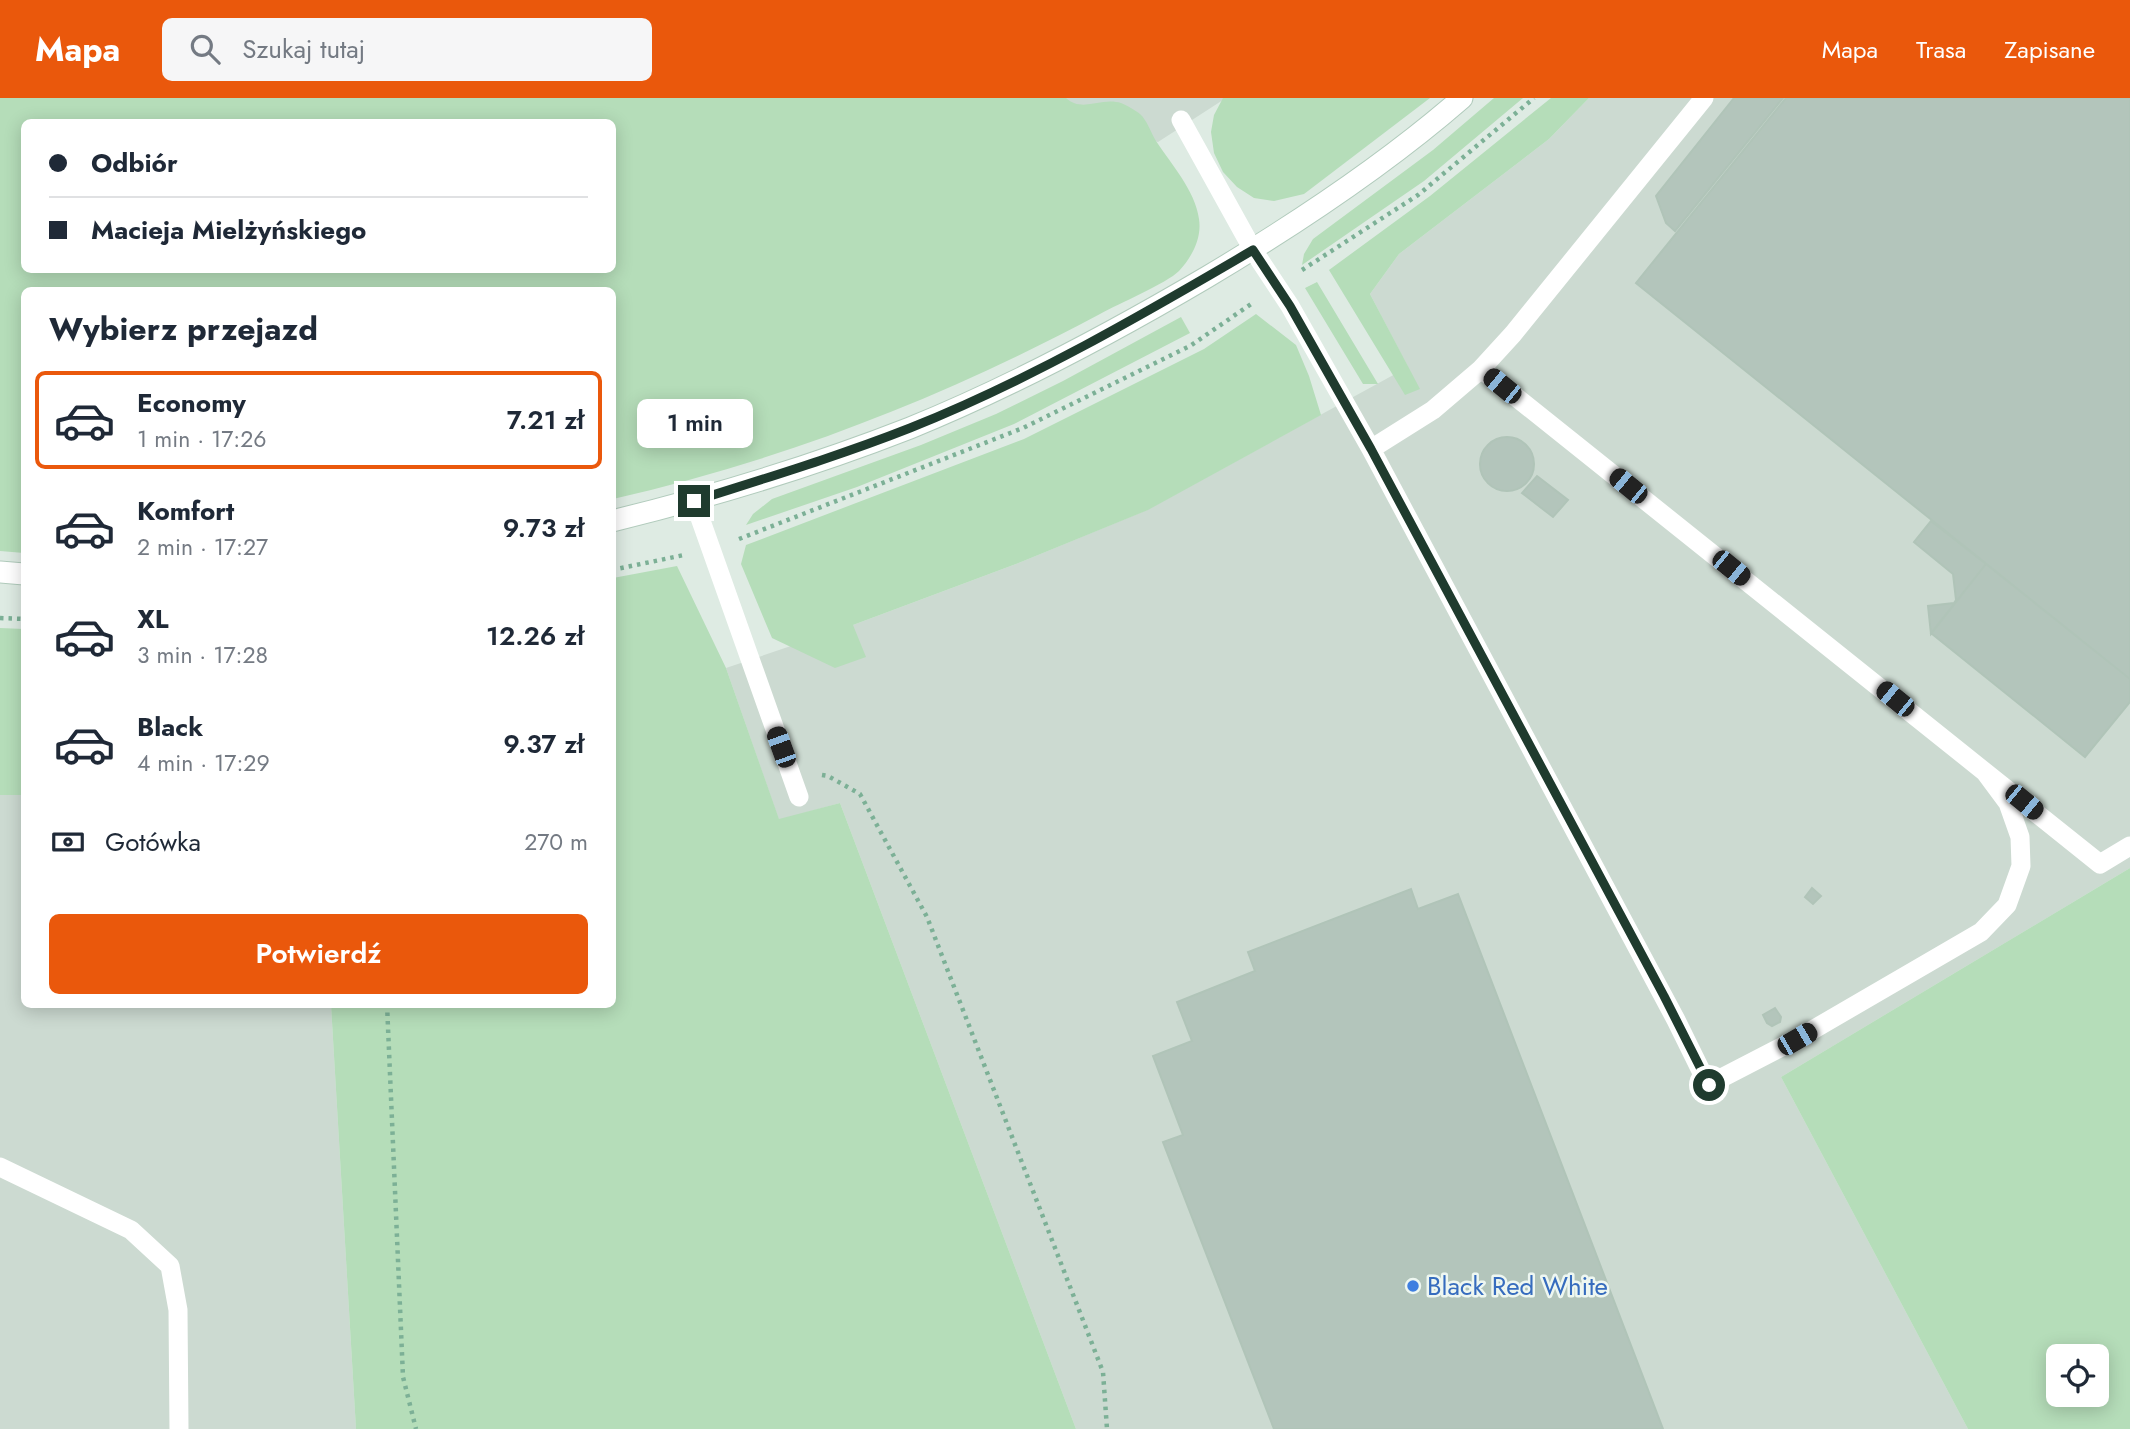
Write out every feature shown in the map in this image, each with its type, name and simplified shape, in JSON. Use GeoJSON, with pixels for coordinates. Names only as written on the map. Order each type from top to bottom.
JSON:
{"type":"FeatureCollection","features":[{"type":"Feature","properties":{"kind":"street"},"geometry":{"type":"LineString","coordinates":[[616,520],[694,501],[811,464],[911,427],[1000,388],[1110,334],[1253,250],[1345,189],[1462,98]]}},
{"type":"Feature","properties":{"kind":"street"},"geometry":{"type":"LineString","coordinates":[[0,572],[21,574]]}},
{"type":"Feature","properties":{"kind":"lane"},"geometry":{"type":"LineString","coordinates":[[1371,449],[1433,410],[1481,369],[1513,334],[1704,98]]}},
{"type":"Feature","properties":{"kind":"lane"},"geometry":{"type":"LineString","coordinates":[[1181,120],[1253,250],[1290,306],[1371,449],[1709,1085],[1797,1039],[1981,932],[2007,905],[2021,866],[2020,837],[2008,803],[1985,772]]}},
{"type":"Feature","properties":{"kind":"lane"},"geometry":{"type":"LineString","coordinates":[[1481,369],[2100,864],[2130,846]]}},
{"type":"Feature","properties":{"kind":"lane"},"geometry":{"type":"LineString","coordinates":[[694,501],[799,797]]}},
{"type":"Feature","properties":{"kind":"lane"},"geometry":{"type":"LineString","coordinates":[[0,1167],[131,1230],[170,1266],[178,1310],[180,1429]]}},
{"type":"Feature","properties":{"kind":"path"},"geometry":{"type":"LineString","coordinates":[[0,618],[21,619]]}},
{"type":"Feature","properties":{"kind":"path"},"geometry":{"type":"LineString","coordinates":[[790,771],[828,776],[860,794],[927,917],[1102,1371],[1107,1429]]}},
{"type":"Feature","properties":{"kind":"path"},"geometry":{"type":"LineString","coordinates":[[387,1008],[404,1377],[416,1429]]}},
{"type":"Feature","properties":{"kind":"shaded area"},"geometry":{"type":"Polygon","coordinates":[[[1012,98],[1226,98],[1158,142],[1012,98]]]}},
{"type":"Feature","properties":{"kind":"shaded area"},"geometry":{"type":"Polygon","coordinates":[[[1589,98],[2130,98],[2130,868],[1781,1077],[1968,1429],[1076,1429],[840,803],[779,820],[726,668],[853,625],[1021,562],[1147,510],[1408,367],[1370,294],[1399,254],[1549,139],[1589,98]]]}},
{"type":"Feature","properties":{"kind":"shaded area"},"geometry":{"type":"Polygon","coordinates":[[[0,795],[21,795],[21,1008],[331,1008],[356,1429],[0,1429],[0,795]]]}},
{"type":"Feature","properties":{"kind":"green space"},"geometry":{"type":"Polygon","coordinates":[[[0,98],[1066,98],[1084,105],[1116,102],[1138,112],[1147,123],[1188,188],[1197,208],[1200,226],[1197,240],[1188,260],[1179,271],[1042,344],[923,399],[862,423],[739,466],[616,498],[616,287],[21,287],[21,553],[0,551],[0,98]]]}},
{"type":"Feature","properties":{"kind":"green space"},"geometry":{"type":"Polygon","coordinates":[[[1223,98],[1430,98],[1304,194],[1274,201],[1254,198],[1237,187],[1223,172],[1214,153],[1211,132],[1214,115],[1223,98]]]}},
{"type":"Feature","properties":{"kind":"green space"},"geometry":{"type":"Polygon","coordinates":[[[1494,98],[1523,98],[1424,181],[1302,265],[1304,254],[1313,239],[1433,150],[1494,98]]]}},
{"type":"Feature","properties":{"kind":"green space"},"geometry":{"type":"Polygon","coordinates":[[[1551,98],[1589,98],[1549,139],[1399,254],[1370,294],[1420,389],[1405,395],[1329,270],[1430,196],[1551,98]]]}},
{"type":"Feature","properties":{"kind":"green space"},"geometry":{"type":"Polygon","coordinates":[[[1317,282],[1378,384],[1363,384],[1305,288],[1317,282]]]}},
{"type":"Feature","properties":{"kind":"green space"},"geometry":{"type":"Polygon","coordinates":[[[1256,314],[1296,345],[1321,415],[1148,510],[1021,562],[853,625],[866,657],[835,668],[772,638],[741,564],[746,545],[1024,439],[1204,349],[1256,314]]]}},
{"type":"Feature","properties":{"kind":"green space"},"geometry":{"type":"Polygon","coordinates":[[[1181,317],[1190,333],[1014,424],[857,487],[746,525],[753,514],[772,499],[921,445],[996,414],[1181,317]]]}},
{"type":"Feature","properties":{"kind":"green space"},"geometry":{"type":"Polygon","coordinates":[[[677,566],[726,668],[779,819],[840,803],[1076,1429],[356,1429],[331,1008],[616,1008],[616,577],[677,566]]]}},
{"type":"Feature","properties":{"kind":"green space"},"geometry":{"type":"Polygon","coordinates":[[[0,628],[21,629],[21,795],[0,795],[0,628]]]}},
{"type":"Feature","properties":{"kind":"green space"},"geometry":{"type":"Polygon","coordinates":[[[2130,868],[2130,1429],[1968,1429],[1781,1077],[2130,868]]]}},
{"type":"Feature","properties":{"kind":"building"},"geometry":{"type":"Polygon","coordinates":[[[1734,98],[1783,98],[1675,231],[1666,223],[1656,196],[1734,98]]]}},
{"type":"Feature","properties":{"kind":"building"},"geometry":{"type":"Polygon","coordinates":[[[1786,98],[2130,98],[2130,679],[1636,283],[1786,98]]]}},
{"type":"Feature","properties":{"kind":"building"},"geometry":{"type":"Polygon","coordinates":[[[1512,437],[1522,441],[1530,449],[1534,464],[1530,479],[1522,487],[1502,491],[1492,487],[1484,479],[1480,459],[1484,449],[1492,441],[1512,437]]]}},
{"type":"Feature","properties":{"kind":"building"},"geometry":{"type":"Polygon","coordinates":[[[1537,476],[1568,500],[1553,517],[1522,493],[1537,476]]]}},
{"type":"Feature","properties":{"kind":"building"},"geometry":{"type":"Polygon","coordinates":[[[1931,521],[1986,564],[1931,634],[1928,606],[1954,603],[1956,600],[1953,574],[1914,542],[1931,521]]]}},
{"type":"Feature","properties":{"kind":"building"},"geometry":{"type":"Polygon","coordinates":[[[1986,564],[2130,679],[2130,702],[2085,757],[1931,633],[1986,564]]]}},
{"type":"Feature","properties":{"kind":"building"},"geometry":{"type":"Polygon","coordinates":[[[1812,888],[1821,896],[1813,904],[1805,897],[1812,888]]]}},
{"type":"Feature","properties":{"kind":"building","name":"Black Red White"},"geometry":{"type":"Polygon","coordinates":[[[1411,889],[1418,909],[1458,894],[1663,1429],[1274,1429],[1163,1142],[1183,1135],[1153,1056],[1192,1041],[1177,1002],[1255,971],[1248,952],[1411,889]]]}},
{"type":"Feature","properties":{"kind":"building"},"geometry":{"type":"Polygon","coordinates":[[[1775,1008],[1781,1017],[1780,1022],[1772,1026],[1763,1015],[1775,1008]]]}},
{"type":"Feature","properties":{"kind":"place","name":"Black Red White"},"geometry":{"type":"Point","coordinates":[1413,1286]}},
{"type":"Feature","properties":{"kind":"route"},"geometry":{"type":"LineString","coordinates":[[694,501],[836,455],[911,427],[987,394],[1110,334],[1253,250],[1290,306],[1371,449],[1709,1085]]}}]}
